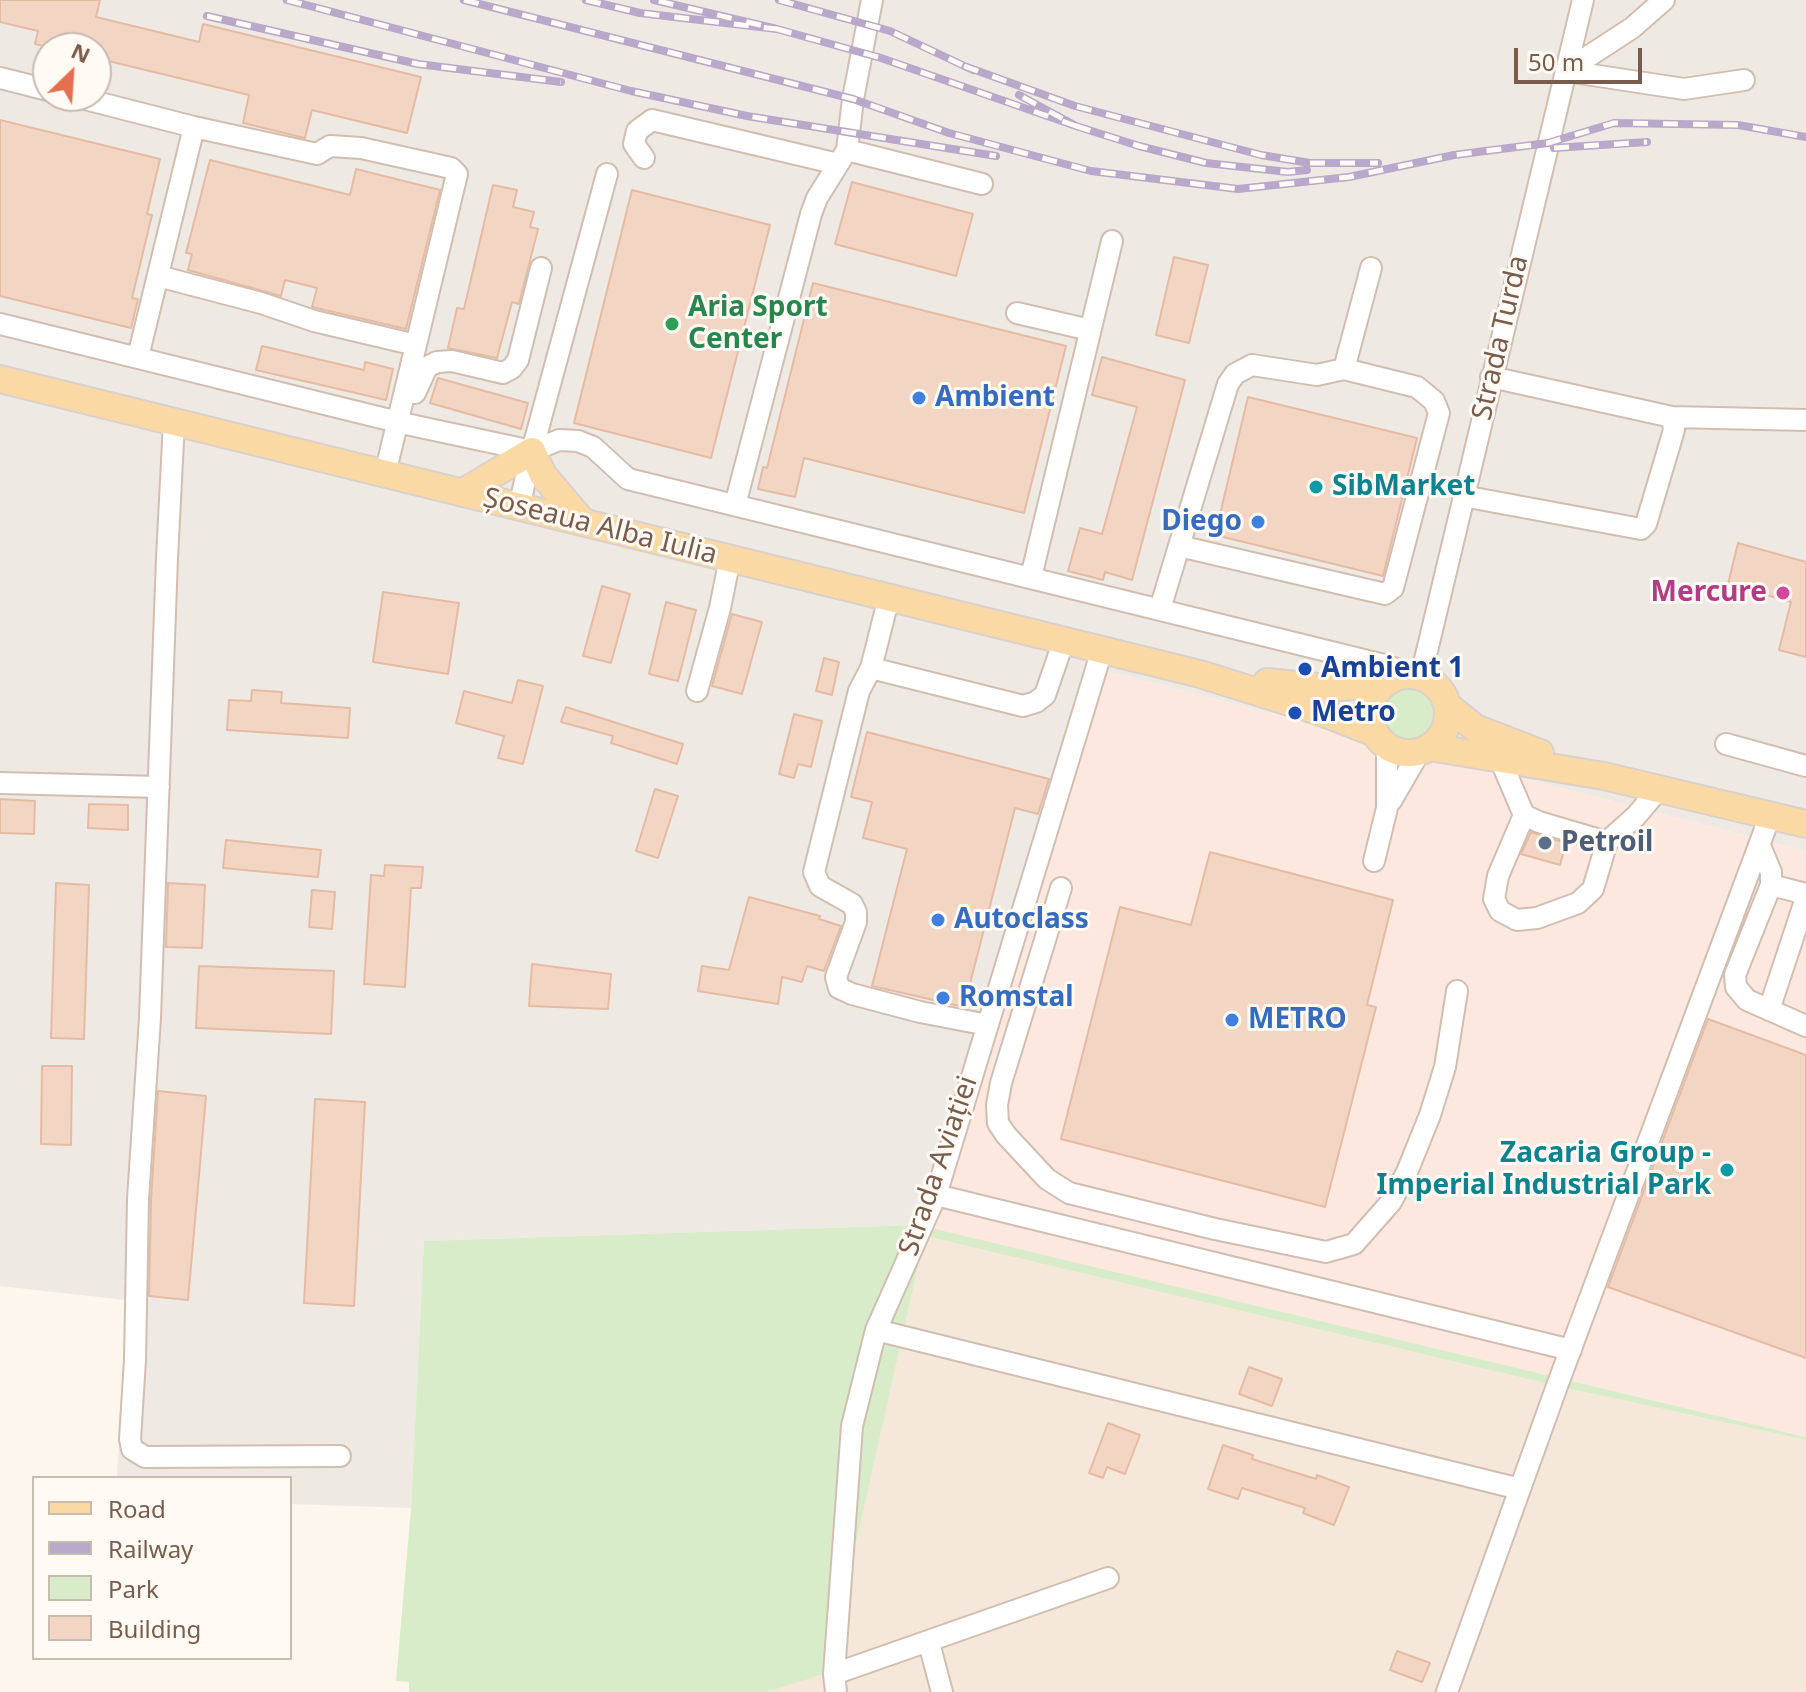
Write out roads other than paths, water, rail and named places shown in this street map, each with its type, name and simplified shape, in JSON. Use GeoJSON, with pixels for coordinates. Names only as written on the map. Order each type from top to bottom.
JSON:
{"type":"FeatureCollection","features":[{"type":"Feature","properties":{"kind":"main road","name":"Șoseaua Alba Iulia"},"geometry":{"type":"LineString","coordinates":[[0,379],[1200,674],[1321,712],[1381,740]]}},
{"type":"Feature","properties":{"kind":"main road"},"geometry":{"type":"LineString","coordinates":[[462,493],[532,451],[543,475],[582,521]]}},
{"type":"Feature","properties":{"kind":"main road","name":"Șoseaua Alba Iulia"},"geometry":{"type":"LineString","coordinates":[[1200,674],[1327,688],[1380,676]]}},
{"type":"Feature","properties":{"kind":"main road"},"geometry":{"type":"LineString","coordinates":[[1604,776],[1464,722],[1448,706],[1439,688],[1417,675],[1380,676],[1370,708],[1371,721],[1381,740],[1403,752],[1425,749],[1604,776],[1793,822]]}},
{"type":"Feature","properties":{"kind":"main road"},"geometry":{"type":"LineString","coordinates":[[1425,749],[1445,730],[1448,706]]}},
{"type":"Feature","properties":{"kind":"street"},"geometry":{"type":"LineString","coordinates":[[735,505],[811,214],[817,198],[843,157],[872,0]]}},
{"type":"Feature","properties":{"kind":"street","name":"Strada Turda"},"geometry":{"type":"LineString","coordinates":[[1417,675],[1583,0]]}},
{"type":"Feature","properties":{"kind":"street"},"geometry":{"type":"LineString","coordinates":[[1566,71],[1632,28],[1664,0]]}},
{"type":"Feature","properties":{"kind":"street"},"geometry":{"type":"LineString","coordinates":[[1566,71],[1684,89],[1744,80]]}},
{"type":"Feature","properties":{"kind":"street"},"geometry":{"type":"LineString","coordinates":[[0,78],[32,86]]}},
{"type":"Feature","properties":{"kind":"street"},"geometry":{"type":"LineString","coordinates":[[112,106],[317,154],[330,146],[361,148],[451,168],[457,174],[416,345],[402,423]]}},
{"type":"Feature","properties":{"kind":"street"},"geometry":{"type":"LineString","coordinates":[[644,158],[634,144],[637,131],[652,120],[982,184]]}},
{"type":"Feature","properties":{"kind":"street"},"geometry":{"type":"LineString","coordinates":[[138,357],[194,127]]}},
{"type":"Feature","properties":{"kind":"street"},"geometry":{"type":"LineString","coordinates":[[519,507],[607,174]]}},
{"type":"Feature","properties":{"kind":"street"},"geometry":{"type":"LineString","coordinates":[[1031,577],[1112,241]]}},
{"type":"Feature","properties":{"kind":"street"},"geometry":{"type":"LineString","coordinates":[[385,474],[402,423],[427,367],[437,362],[452,361],[492,372],[503,373],[512,368],[518,360],[541,268]]}},
{"type":"Feature","properties":{"kind":"street"},"geometry":{"type":"LineString","coordinates":[[1344,369],[1371,268]]}},
{"type":"Feature","properties":{"kind":"street"},"geometry":{"type":"LineString","coordinates":[[158,276],[261,303],[314,321],[416,345]]}},
{"type":"Feature","properties":{"kind":"street"},"geometry":{"type":"LineString","coordinates":[[1017,313],[1090,330]]}},
{"type":"Feature","properties":{"kind":"street"},"geometry":{"type":"LineString","coordinates":[[0,324],[402,423],[532,451],[559,440],[578,441],[593,447],[628,479],[1160,609],[1380,676]]}},
{"type":"Feature","properties":{"kind":"street"},"geometry":{"type":"LineString","coordinates":[[1160,609],[1179,546],[1228,384],[1235,374],[1252,365],[1317,375],[1344,369],[1417,387],[1434,401],[1439,413],[1393,588],[1385,594],[1179,546]]}},
{"type":"Feature","properties":{"kind":"street"},"geometry":{"type":"LineString","coordinates":[[1491,377],[1672,417],[1806,420]]}},
{"type":"Feature","properties":{"kind":"street"},"geometry":{"type":"LineString","coordinates":[[1463,496],[1641,529],[1646,524],[1674,430],[1672,417]]}},
{"type":"Feature","properties":{"kind":"street"},"geometry":{"type":"LineString","coordinates":[[174,422],[130,1439],[132,1449],[145,1457],[340,1456]]}},
{"type":"Feature","properties":{"kind":"street"},"geometry":{"type":"LineString","coordinates":[[697,691],[730,558]]}},
{"type":"Feature","properties":{"kind":"street"},"geometry":{"type":"LineString","coordinates":[[889,597],[871,668],[859,691],[814,872],[820,886],[852,904],[856,912],[856,922],[836,977],[839,988],[852,994],[920,1012],[988,1025]]}},
{"type":"Feature","properties":{"kind":"street"},"geometry":{"type":"LineString","coordinates":[[871,668],[1023,706],[1045,695],[1064,640]]}},
{"type":"Feature","properties":{"kind":"street","name":"Strada Aviației"},"geometry":{"type":"LineString","coordinates":[[835,1683],[852,1426],[876,1330],[936,1195],[1102,650]]}},
{"type":"Feature","properties":{"kind":"street"},"geometry":{"type":"LineString","coordinates":[[1374,861],[1387,808],[1381,740]]}},
{"type":"Feature","properties":{"kind":"street"},"geometry":{"type":"LineString","coordinates":[[1726,744],[1806,766]]}},
{"type":"Feature","properties":{"kind":"street"},"geometry":{"type":"LineString","coordinates":[[1387,808],[1425,749]]}},
{"type":"Feature","properties":{"kind":"street"},"geometry":{"type":"LineString","coordinates":[[1500,759],[1524,815],[1607,842]]}},
{"type":"Feature","properties":{"kind":"street"},"geometry":{"type":"LineString","coordinates":[[0,783],[159,787]]}},
{"type":"Feature","properties":{"kind":"street"},"geometry":{"type":"LineString","coordinates":[[1524,815],[1498,876],[1494,899],[1500,911],[1517,920],[1537,918],[1578,903],[1593,889],[1607,842],[1636,816],[1659,789]]}},
{"type":"Feature","properties":{"kind":"street"},"geometry":{"type":"LineString","coordinates":[[1447,1692],[1760,846],[1793,822]]}},
{"type":"Feature","properties":{"kind":"street"},"geometry":{"type":"LineString","coordinates":[[1760,846],[1771,872],[1771,885],[1735,975],[1736,987],[1747,1000],[1806,1026]]}},
{"type":"Feature","properties":{"kind":"street"},"geometry":{"type":"LineString","coordinates":[[1769,1010],[1806,896],[1771,885]]}},
{"type":"Feature","properties":{"kind":"street"},"geometry":{"type":"LineString","coordinates":[[1061,888],[997,1105],[998,1123],[1006,1135],[1047,1179],[1069,1193],[1215,1229],[1326,1252],[1354,1244],[1391,1202],[1407,1172],[1445,1067],[1457,991]]}},
{"type":"Feature","properties":{"kind":"street"},"geometry":{"type":"LineString","coordinates":[[936,1195],[1571,1350]]}},
{"type":"Feature","properties":{"kind":"street"},"geometry":{"type":"LineString","coordinates":[[876,1330],[1520,1489]]}},
{"type":"Feature","properties":{"kind":"street"},"geometry":{"type":"LineString","coordinates":[[835,1683],[929,1643],[1108,1578]]}},
{"type":"Feature","properties":{"kind":"street"},"geometry":{"type":"LineString","coordinates":[[929,1643],[942,1692]]}},
{"type":"Feature","properties":{"kind":"railway"},"geometry":{"type":"LineString","coordinates":[[287,0],[631,91],[747,116],[996,156]]}},
{"type":"Feature","properties":{"kind":"railway"},"geometry":{"type":"LineString","coordinates":[[464,0],[853,99],[949,133],[1091,171],[1238,189],[1349,177],[1454,155],[1548,143],[1614,123],[1738,125],[1806,137]]}},
{"type":"Feature","properties":{"kind":"railway"},"geometry":{"type":"LineString","coordinates":[[586,0],[640,13],[777,29],[654,0]]}},
{"type":"Feature","properties":{"kind":"railway"},"geometry":{"type":"LineString","coordinates":[[779,0],[890,31],[973,70]]}},
{"type":"Feature","properties":{"kind":"railway"},"geometry":{"type":"LineString","coordinates":[[207,16],[418,64],[561,82]]}},
{"type":"Feature","properties":{"kind":"railway"},"geometry":{"type":"LineString","coordinates":[[777,29],[881,58],[1076,126],[1019,95]]}},
{"type":"Feature","properties":{"kind":"railway"},"geometry":{"type":"LineString","coordinates":[[964,66],[1075,106],[1261,155],[1310,163],[1378,163]]}},
{"type":"Feature","properties":{"kind":"railway"},"geometry":{"type":"LineString","coordinates":[[1076,126],[1206,163],[1288,172],[1307,170]]}},
{"type":"Feature","properties":{"kind":"railway"},"geometry":{"type":"LineString","coordinates":[[1554,148],[1647,142]]}},
{"type":"Feature","properties":{"kind":"place","name":"Aria Sport Center"},"geometry":{"type":"Point","coordinates":[672,324]}},
{"type":"Feature","properties":{"kind":"place","name":"Ambient"},"geometry":{"type":"Point","coordinates":[919,398]}},
{"type":"Feature","properties":{"kind":"place","name":"SibMarket"},"geometry":{"type":"Point","coordinates":[1316,487]}},
{"type":"Feature","properties":{"kind":"place","name":"Diego"},"geometry":{"type":"Point","coordinates":[1258,522]}},
{"type":"Feature","properties":{"kind":"place","name":"Mercure"},"geometry":{"type":"Point","coordinates":[1783,593]}},
{"type":"Feature","properties":{"kind":"place","name":"Ambient 1"},"geometry":{"type":"Point","coordinates":[1305,669]}},
{"type":"Feature","properties":{"kind":"place","name":"Metro"},"geometry":{"type":"Point","coordinates":[1295,713]}},
{"type":"Feature","properties":{"kind":"place","name":"Petroil"},"geometry":{"type":"Point","coordinates":[1545,843]}},
{"type":"Feature","properties":{"kind":"place","name":"Autoclass"},"geometry":{"type":"Point","coordinates":[938,920]}},
{"type":"Feature","properties":{"kind":"place","name":"Romstal"},"geometry":{"type":"Point","coordinates":[943,998]}},
{"type":"Feature","properties":{"kind":"place","name":"METRO"},"geometry":{"type":"Point","coordinates":[1232,1020]}},
{"type":"Feature","properties":{"kind":"place","name":"Zacaria Group - Imperial Industrial Park"},"geometry":{"type":"Point","coordinates":[1727,1170]}}]}
